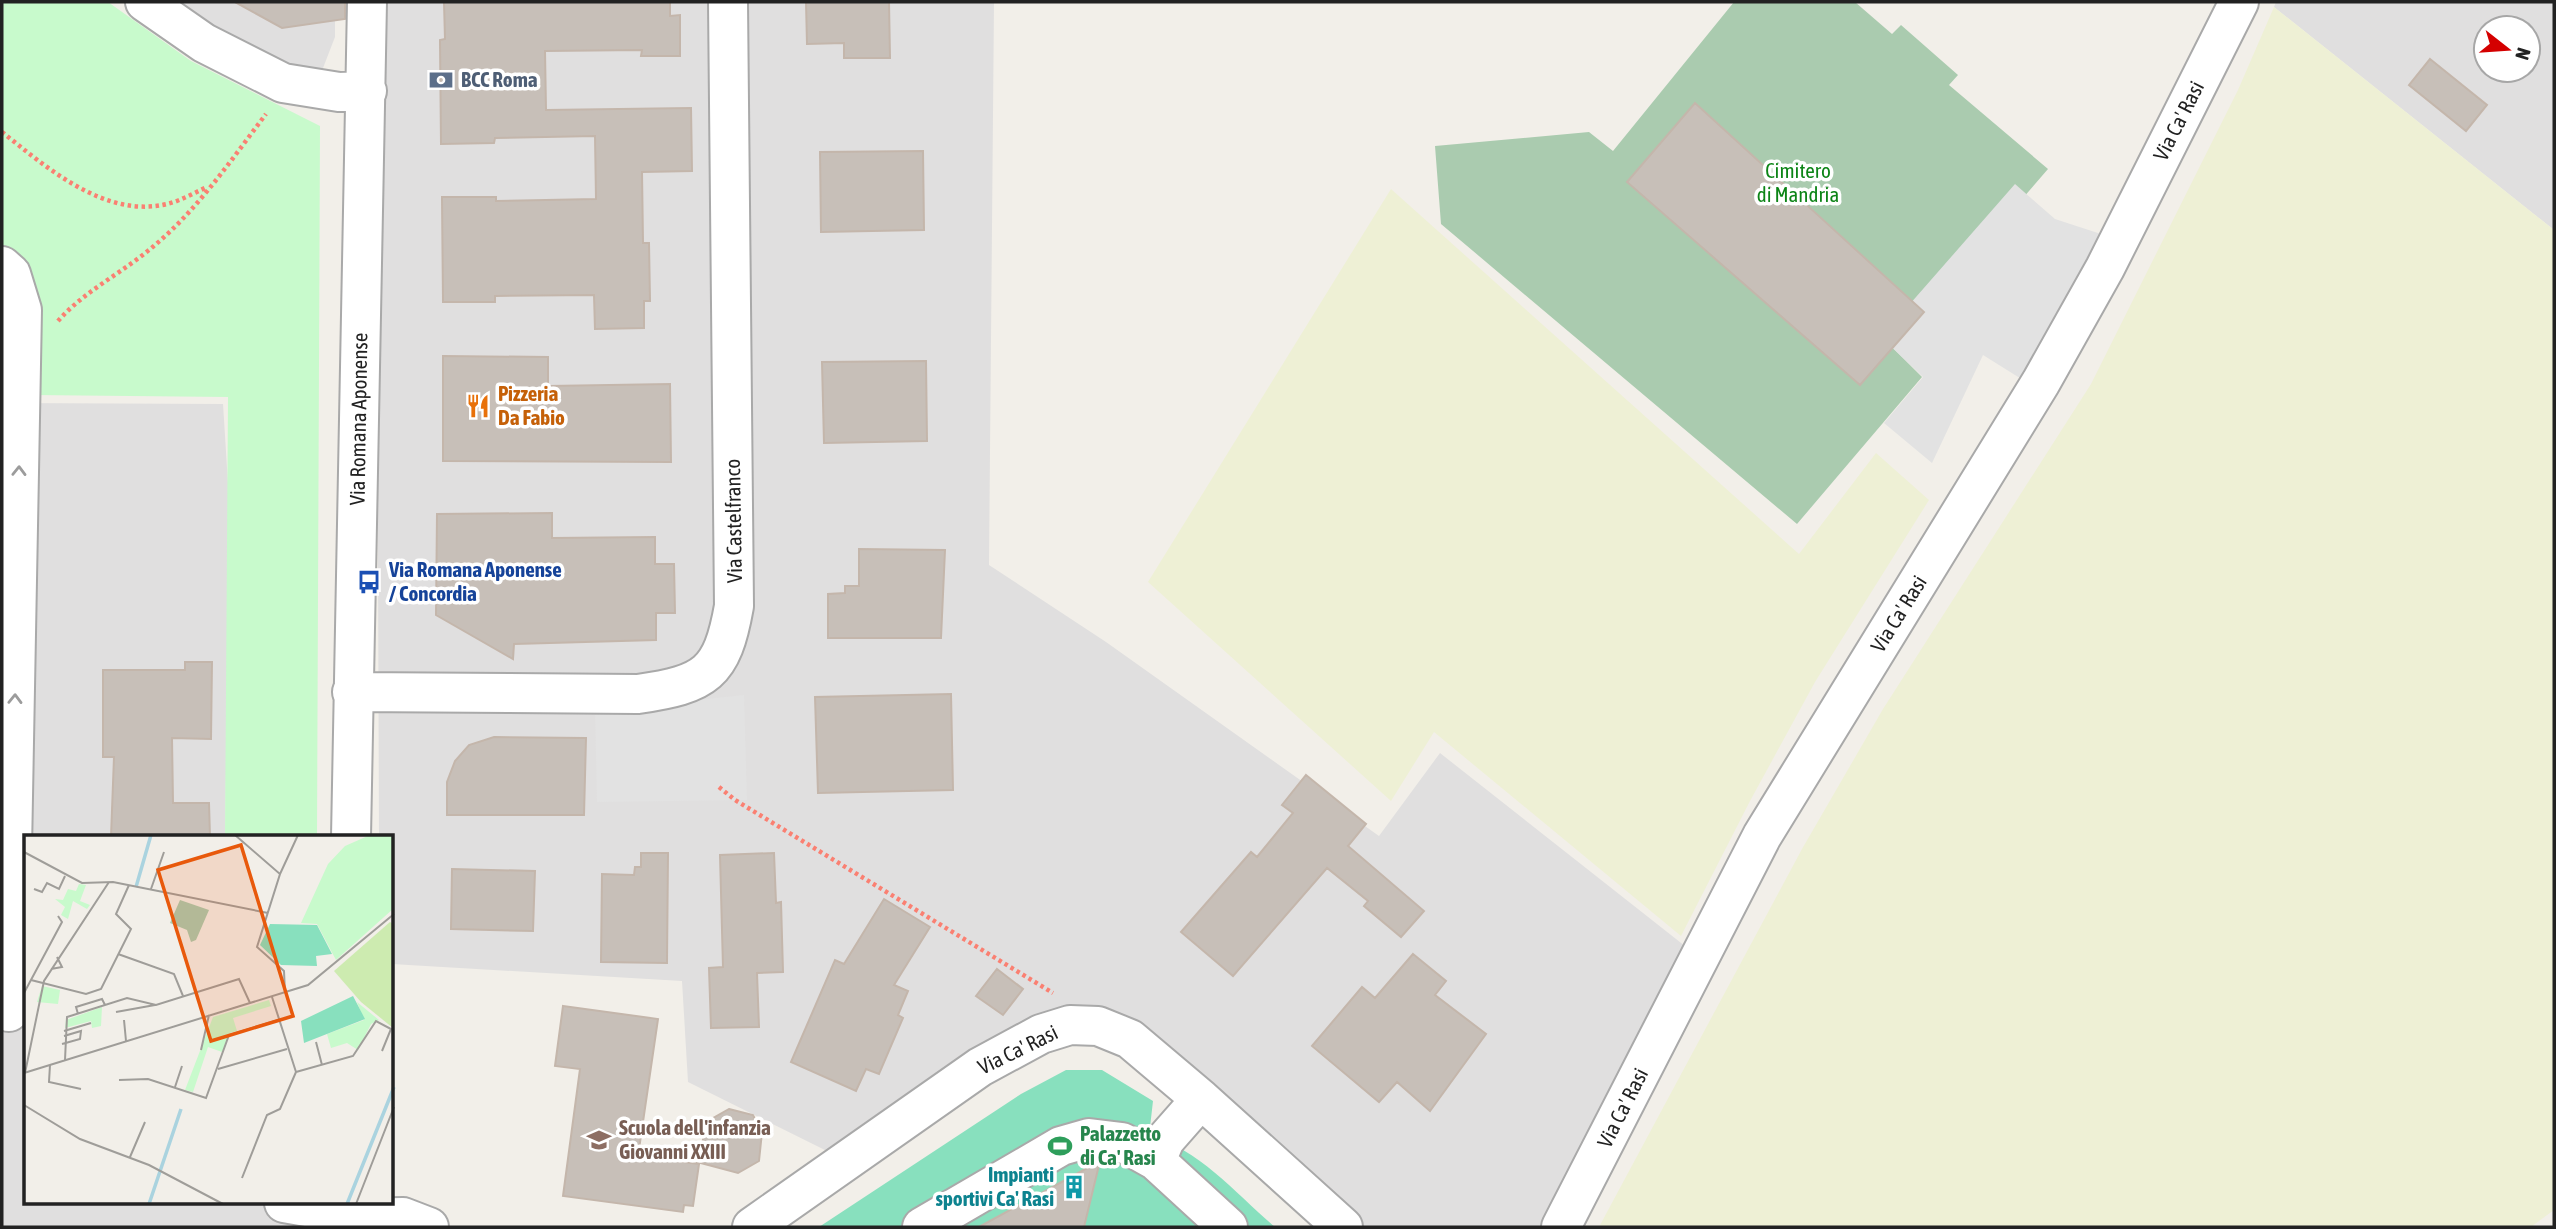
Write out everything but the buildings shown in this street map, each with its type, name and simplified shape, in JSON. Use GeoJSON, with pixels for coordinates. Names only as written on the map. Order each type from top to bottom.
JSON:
{"type":"FeatureCollection","features":[{"type":"Feature","properties":{"kind":"street"},"geometry":{"type":"LineString","coordinates":[[145,2],[204,43],[283,83],[339,92],[367,91]]}},
{"type":"Feature","properties":{"kind":"street","name":"Via Romana Aponense"},"geometry":{"type":"LineString","coordinates":[[351,835],[367,2]]}},
{"type":"Feature","properties":{"kind":"street","name":"Via Castelfranco"},"geometry":{"type":"LineString","coordinates":[[352,692],[639,694],[676,688],[708,674],[727,642],[734,606],[729,2]]}},
{"type":"Feature","properties":{"kind":"street","name":"Via Ca' Rasi"},"geometry":{"type":"LineString","coordinates":[[1561,1227],[1762,836],[2041,382],[2105,268],[2239,2]]}},
{"type":"Feature","properties":{"kind":"street"},"geometry":{"type":"LineString","coordinates":[[2,266],[11,274],[22,310],[12,1012]]}},
{"type":"Feature","properties":{"kind":"street","name":"Via Ca' Rasi"},"geometry":{"type":"LineString","coordinates":[[752,1227],[980,1067],[1041,1034],[1070,1025],[1098,1026],[1130,1039],[1343,1227]]}},
{"type":"Feature","properties":{"kind":"street"},"geometry":{"type":"LineString","coordinates":[[1156,1161],[1166,1140],[1201,1099]]}},
{"type":"Feature","properties":{"kind":"street"},"geometry":{"type":"LineString","coordinates":[[922,1227],[1061,1146],[1088,1138],[1122,1142],[1156,1161],[1228,1227]]}},
{"type":"Feature","properties":{"kind":"street"},"geometry":{"type":"LineString","coordinates":[[290,1204],[352,1214],[403,1217],[429,1227]]}},
{"type":"Feature","properties":{"kind":"path"},"geometry":{"type":"LineString","coordinates":[[56,324],[73,304],[157,244],[210,186],[277,101],[283,83]]}},
{"type":"Feature","properties":{"kind":"path"},"geometry":{"type":"LineString","coordinates":[[2,132],[57,175],[106,199],[136,206],[166,204],[210,186]]}},
{"type":"Feature","properties":{"kind":"path"},"geometry":{"type":"LineString","coordinates":[[719,787],[735,800],[1055,994],[1065,1006],[1070,1025]]}},
{"type":"Feature","properties":{"kind":"shaded area"},"geometry":{"type":"Polygon","coordinates":[[[173,2],[335,2],[335,37],[323,68],[298,72],[256,61],[173,2]]]}},
{"type":"Feature","properties":{"kind":"shaded area"},"geometry":{"type":"Polygon","coordinates":[[[376,2],[994,2],[989,565],[1106,642],[1379,836],[1440,753],[1690,950],[1540,1227],[1358,1227],[1101,1014],[835,1155],[688,1082],[682,981],[394,964],[394,835],[379,835],[376,2]]]}},
{"type":"Feature","properties":{"kind":"shaded area"},"geometry":{"type":"Polygon","coordinates":[[[2276,2],[2554,2],[2554,230],[2274,7],[2276,2]]]}},
{"type":"Feature","properties":{"kind":"shaded area"},"geometry":{"type":"Polygon","coordinates":[[[2015,184],[2055,219],[2104,235],[2023,380],[1983,355],[1932,463],[1884,423],[1923,377],[1881,337],[2015,184]]]}},
{"type":"Feature","properties":{"kind":"shaded area"},"geometry":{"type":"Polygon","coordinates":[[[2,289],[9,403],[223,404],[230,515],[225,835],[24,835],[24,1204],[320,1204],[319,1227],[2,1227],[2,289]]]}},
{"type":"Feature","properties":{"kind":"shaded area"},"geometry":{"type":"Polygon","coordinates":[[[744,695],[747,800],[597,802],[595,707],[641,706],[744,695]]]}},
{"type":"Feature","properties":{"kind":"green space"},"geometry":{"type":"Polygon","coordinates":[[[2,2],[108,2],[191,61],[320,126],[317,835],[225,835],[228,397],[32,395],[9,251],[2,246],[2,2]]]}},
{"type":"Feature","properties":{"kind":"green space","name":"Cimitero di Mandria"},"geometry":{"type":"Polygon","coordinates":[[[1734,2],[1855,2],[1892,34],[1901,25],[1958,75],[1949,85],[2048,169],[1893,348],[1922,377],[1797,524],[1441,224],[1435,146],[1589,132],[1613,151],[1734,2]]]}},
{"type":"Feature","properties":{"kind":"green space"},"geometry":{"type":"Polygon","coordinates":[[[2274,7],[2554,230],[2554,1210],[2531,1227],[1599,1227],[1802,849],[1883,709],[2091,384],[2238,90],[2274,7]]]}},
{"type":"Feature","properties":{"kind":"green space"},"geometry":{"type":"Polygon","coordinates":[[[1391,189],[1799,554],[1876,453],[1929,500],[1815,682],[1681,936],[1434,732],[1391,801],[1148,582],[1391,189]]]}},
{"type":"Feature","properties":{"kind":"green space","name":"Palazzetto di Ca' Rasi"},"geometry":{"type":"Polygon","coordinates":[[[1066,1070],[1102,1070],[1153,1101],[1149,1136],[1167,1142],[1201,1162],[1275,1227],[819,1227],[1021,1094],[1066,1070]]]}},
{"type":"Feature","properties":{"kind":"place","name":"BCC Roma"},"geometry":{"type":"Point","coordinates":[441,80]}},
{"type":"Feature","properties":{"kind":"place","name":"Pizzeria Da Fabio"},"geometry":{"type":"Point","coordinates":[478,406]}},
{"type":"Feature","properties":{"kind":"place","name":"Via Romana Aponense / Concordia"},"geometry":{"type":"Point","coordinates":[369,582]}},
{"type":"Feature","properties":{"kind":"place","name":"Scuola dell'infanzia Giovanni XXIII"},"geometry":{"type":"Point","coordinates":[599,1140]}},
{"type":"Feature","properties":{"kind":"place","name":"Palazzetto di Ca' Rasi"},"geometry":{"type":"Point","coordinates":[1060,1146]}},
{"type":"Feature","properties":{"kind":"place","name":"Impianti sportivi Ca' Rasi"},"geometry":{"type":"Point","coordinates":[1074,1187]}}]}
